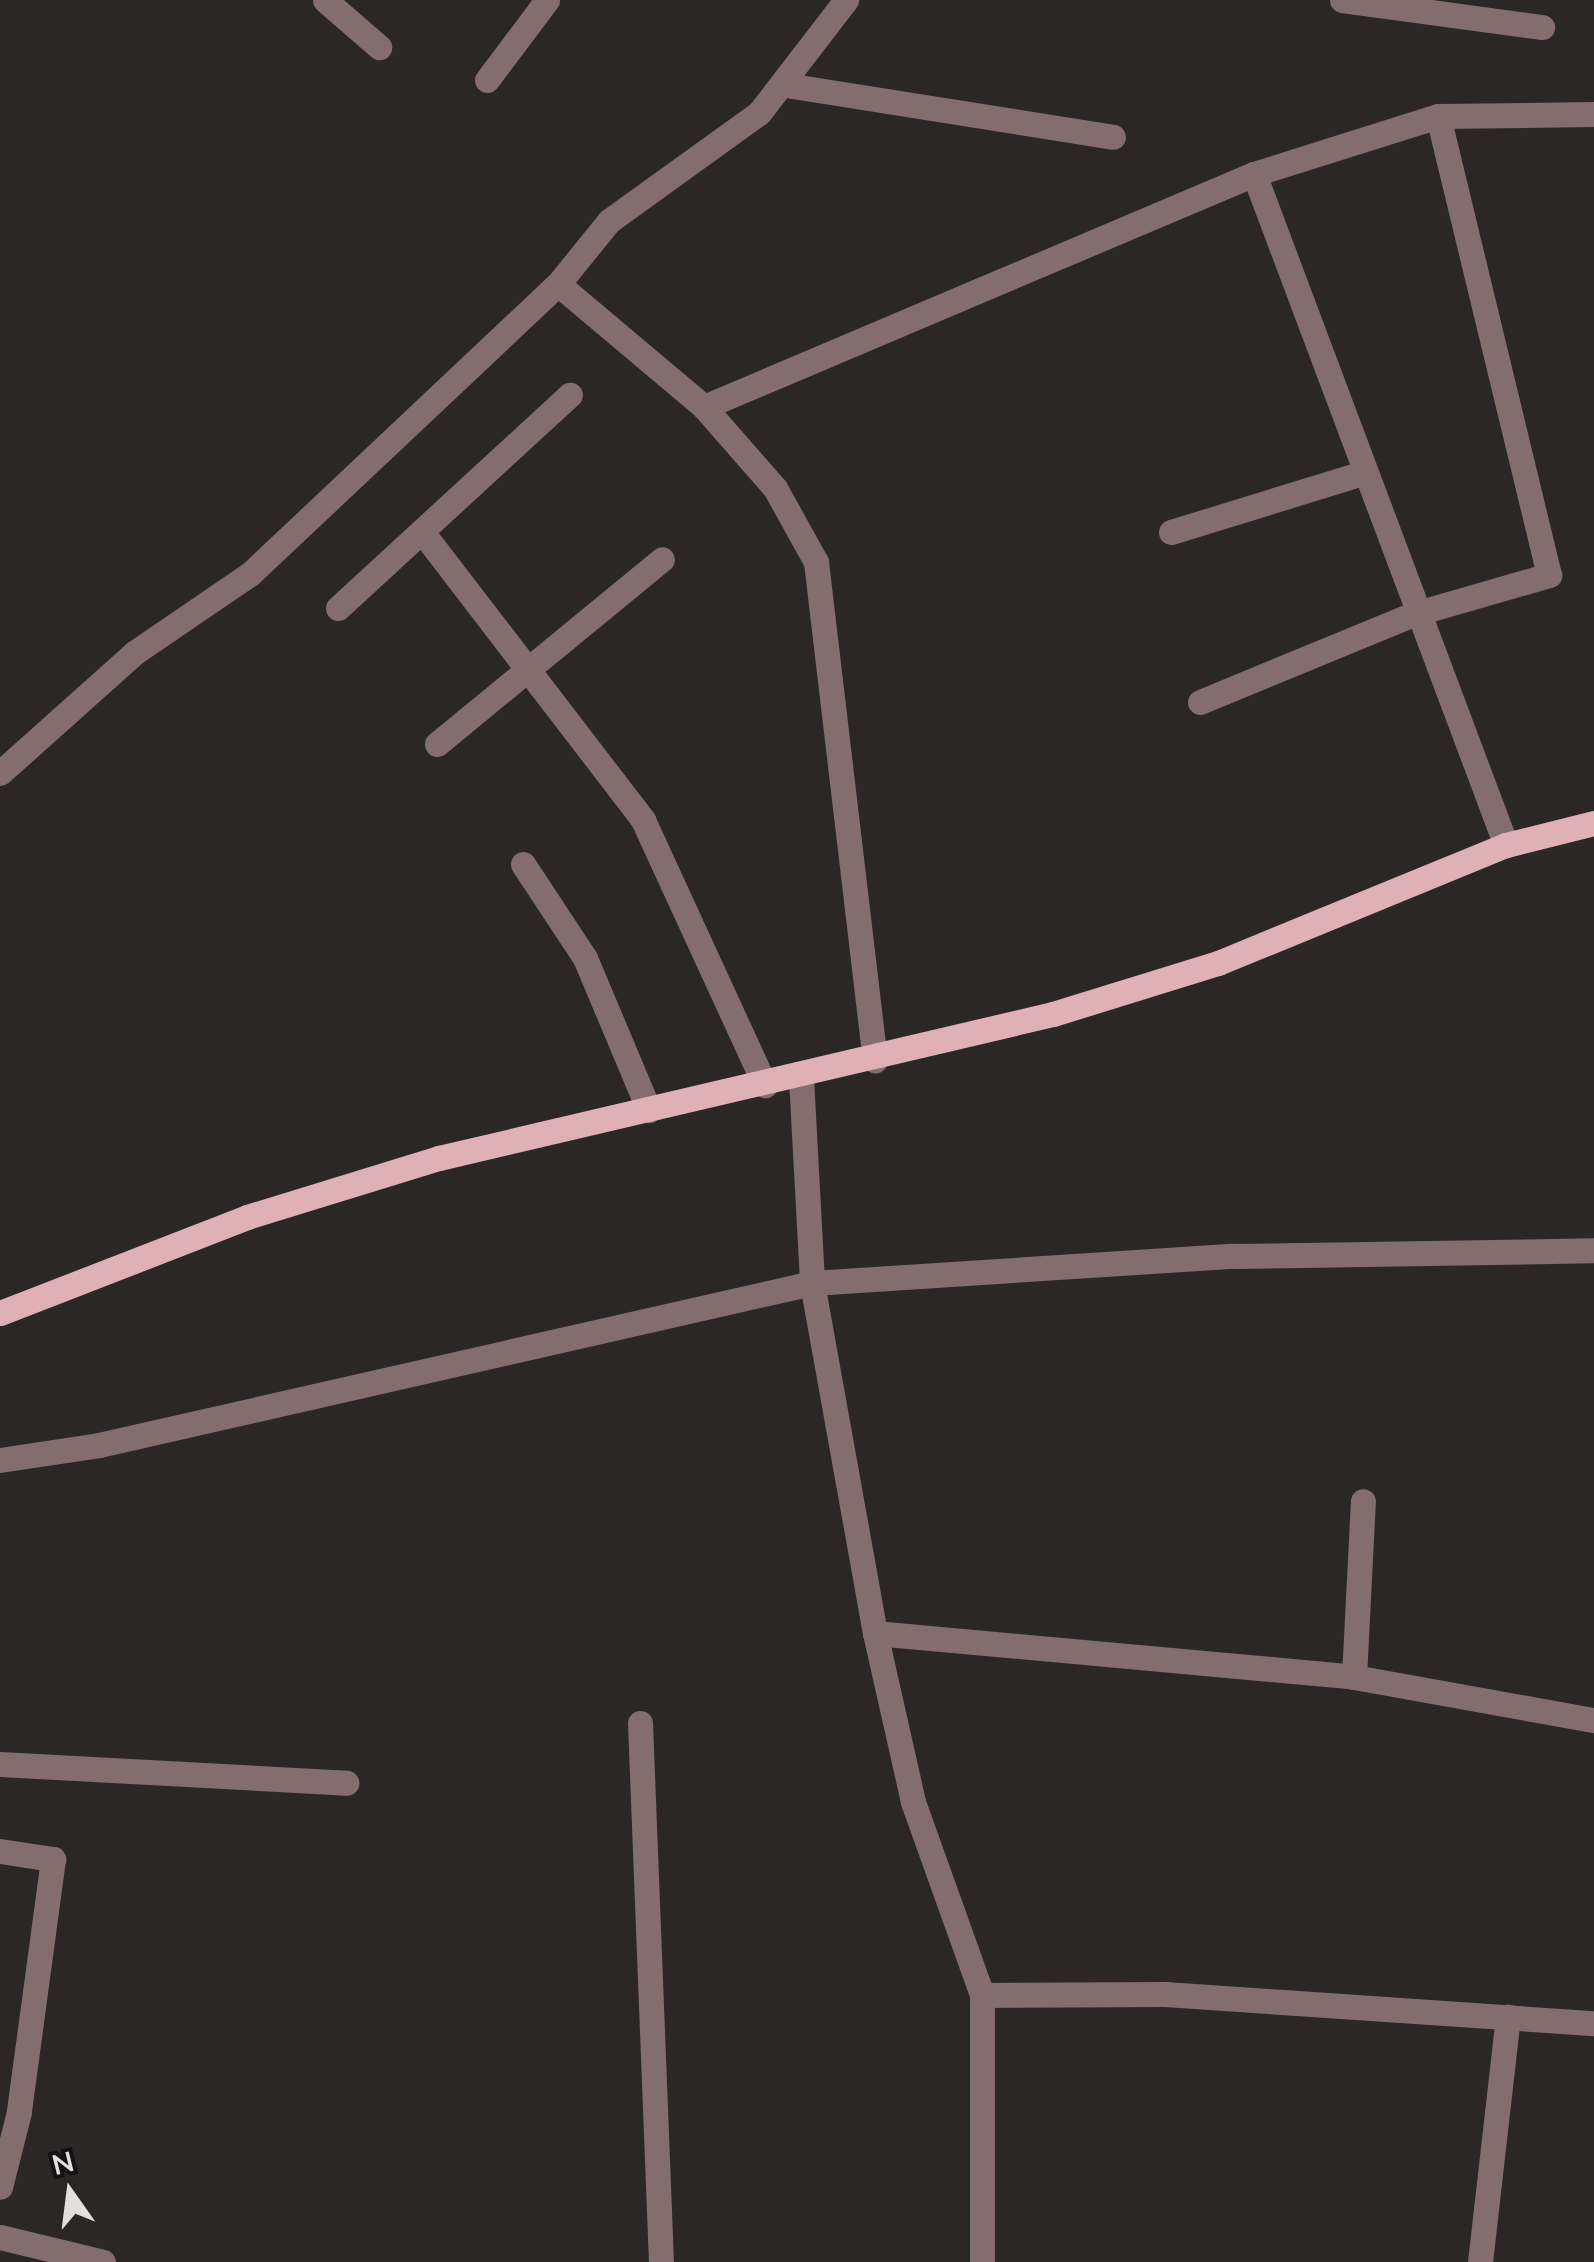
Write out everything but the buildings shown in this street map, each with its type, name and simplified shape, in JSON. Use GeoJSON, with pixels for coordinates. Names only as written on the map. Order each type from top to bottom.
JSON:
{"type":"FeatureCollection","features":[{"type":"Feature","properties":{"kind":"main road"},"geometry":{"type":"LineString","coordinates":[[0,1313],[247,1217],[439,1158],[875,1061],[1218,964],[1506,846],[1594,823]]}},
{"type":"Feature","properties":{"kind":"street"},"geometry":{"type":"LineString","coordinates":[[325,0],[379,48]]}},
{"type":"Feature","properties":{"kind":"street"},"geometry":{"type":"LineString","coordinates":[[488,80],[547,0]]}},
{"type":"Feature","properties":{"kind":"street"},"geometry":{"type":"LineString","coordinates":[[0,773],[134,653],[250,574],[558,284],[609,221],[759,113],[786,85],[846,0]]}},
{"type":"Feature","properties":{"kind":"street"},"geometry":{"type":"LineString","coordinates":[[1342,0],[1542,27]]}},
{"type":"Feature","properties":{"kind":"street"},"geometry":{"type":"LineString","coordinates":[[786,85],[1113,137]]}},
{"type":"Feature","properties":{"kind":"street"},"geometry":{"type":"LineString","coordinates":[[704,407],[1254,174],[1438,116],[1594,114]]}},
{"type":"Feature","properties":{"kind":"street"},"geometry":{"type":"LineString","coordinates":[[1200,702],[1414,614],[1549,575],[1438,116]]}},
{"type":"Feature","properties":{"kind":"street"},"geometry":{"type":"LineString","coordinates":[[1254,174],[1414,614],[1506,846]]}},
{"type":"Feature","properties":{"kind":"street"},"geometry":{"type":"LineString","coordinates":[[558,284],[704,407],[775,488],[816,562],[875,1061]]}},
{"type":"Feature","properties":{"kind":"street"},"geometry":{"type":"LineString","coordinates":[[338,608],[570,395]]}},
{"type":"Feature","properties":{"kind":"street"},"geometry":{"type":"LineString","coordinates":[[1171,532],[1362,473]]}},
{"type":"Feature","properties":{"kind":"street"},"geometry":{"type":"LineString","coordinates":[[422,533],[643,820],[764,1085]]}},
{"type":"Feature","properties":{"kind":"street"},"geometry":{"type":"LineString","coordinates":[[437,744],[662,559]]}},
{"type":"Feature","properties":{"kind":"street"},"geometry":{"type":"LineString","coordinates":[[523,864],[586,958],[649,1110]]}},
{"type":"Feature","properties":{"kind":"street"},"geometry":{"type":"LineString","coordinates":[[801,1078],[812,1283],[875,1633],[913,1802],[982,1995],[982,2262]]}},
{"type":"Feature","properties":{"kind":"street"},"geometry":{"type":"LineString","coordinates":[[0,1460],[99,1445],[812,1283],[1232,1256],[1594,1250]]}},
{"type":"Feature","properties":{"kind":"street"},"geometry":{"type":"LineString","coordinates":[[1354,1677],[1363,1501]]}},
{"type":"Feature","properties":{"kind":"street"},"geometry":{"type":"LineString","coordinates":[[875,1633],[1354,1677],[1594,1720]]}},
{"type":"Feature","properties":{"kind":"street"},"geometry":{"type":"LineString","coordinates":[[640,1723],[662,2262]]}},
{"type":"Feature","properties":{"kind":"street"},"geometry":{"type":"LineString","coordinates":[[0,1764],[346,1783]]}},
{"type":"Feature","properties":{"kind":"street"},"geometry":{"type":"LineString","coordinates":[[0,1851],[53,1859],[19,2112],[0,2187]]}},
{"type":"Feature","properties":{"kind":"street"},"geometry":{"type":"LineString","coordinates":[[982,1995],[1164,1994],[1594,2023]]}},
{"type":"Feature","properties":{"kind":"street"},"geometry":{"type":"LineString","coordinates":[[1480,2262],[1508,2017]]}},
{"type":"Feature","properties":{"kind":"street"},"geometry":{"type":"LineString","coordinates":[[0,2237],[104,2262]]}}]}
